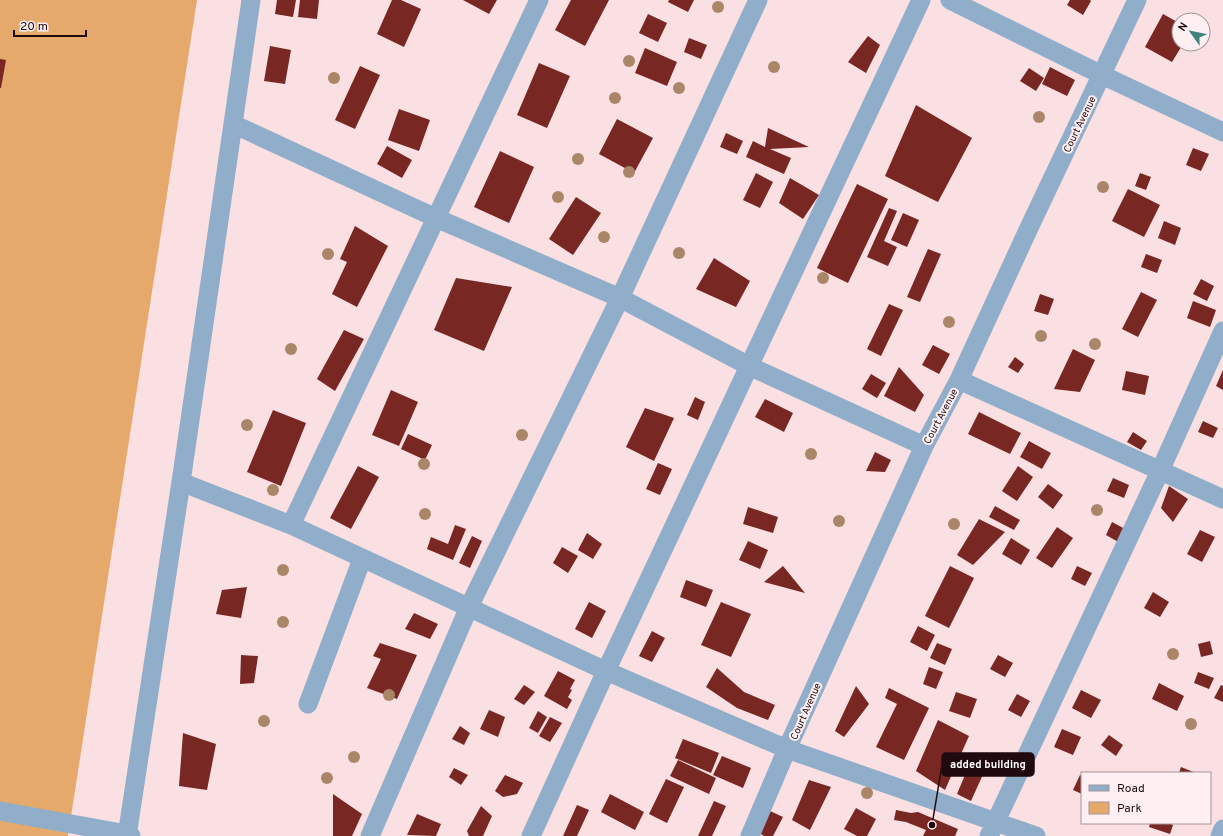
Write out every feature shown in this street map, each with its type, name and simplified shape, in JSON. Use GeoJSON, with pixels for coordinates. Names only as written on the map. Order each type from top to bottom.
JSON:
{"type":"FeatureCollection","features":[{"type":"Feature","properties":{"kind":"street"},"geometry":{"type":"LineString","coordinates":[[0,811],[128,835],[182,482],[251,0]]}},
{"type":"Feature","properties":{"kind":"street"},"geometry":{"type":"LineString","coordinates":[[291,526],[539,0]]}},
{"type":"Feature","properties":{"kind":"street"},"geometry":{"type":"LineString","coordinates":[[370,836],[469,607],[620,298],[758,0]]}},
{"type":"Feature","properties":{"kind":"street"},"geometry":{"type":"LineString","coordinates":[[531,836],[606,671],[921,0]]}},
{"type":"Feature","properties":{"kind":"street"},"geometry":{"type":"LineString","coordinates":[[950,0],[1102,75],[1223,132]]}},
{"type":"Feature","properties":{"kind":"street","name":"Court Avenue"},"geometry":{"type":"LineString","coordinates":[[750,836],[924,446],[959,380],[1137,0]]}},
{"type":"Feature","properties":{"kind":"street"},"geometry":{"type":"LineString","coordinates":[[233,124],[436,218],[620,298],[749,366],[924,446]]}},
{"type":"Feature","properties":{"kind":"street"},"geometry":{"type":"LineString","coordinates":[[993,829],[1160,471],[1223,331]]}},
{"type":"Feature","properties":{"kind":"street"},"geometry":{"type":"LineString","coordinates":[[959,380],[1223,499]]}},
{"type":"Feature","properties":{"kind":"street"},"geometry":{"type":"LineString","coordinates":[[182,482],[291,526],[606,671],[788,749],[993,829],[1036,836]]}},
{"type":"Feature","properties":{"kind":"street"},"geometry":{"type":"LineString","coordinates":[[308,704],[362,559]]}},
{"type":"Feature","properties":{"kind":"street"},"geometry":{"type":"LineString","coordinates":[[1220,836],[1223,828]]}},
{"type":"Feature","properties":{"kind":"green space"},"geometry":{"type":"Polygon","coordinates":[[[0,0],[197,0],[68,836],[0,836],[0,0]]]}},
{"type":"Feature","properties":{"kind":"building"},"geometry":{"type":"Polygon","coordinates":[[[277,0],[296,0],[293,17],[275,14],[277,0]]]}},
{"type":"Feature","properties":{"kind":"building"},"geometry":{"type":"Polygon","coordinates":[[[300,0],[319,0],[317,19],[298,17],[300,0]]]}},
{"type":"Feature","properties":{"kind":"building"},"geometry":{"type":"Polygon","coordinates":[[[392,0],[401,0],[421,9],[404,47],[377,34],[392,0]]]}},
{"type":"Feature","properties":{"kind":"building"},"geometry":{"type":"Polygon","coordinates":[[[463,0],[497,0],[489,14],[463,0]]]}},
{"type":"Feature","properties":{"kind":"building"},"geometry":{"type":"Polygon","coordinates":[[[571,0],[609,0],[585,46],[555,30],[571,0]]]}},
{"type":"Feature","properties":{"kind":"building"},"geometry":{"type":"Polygon","coordinates":[[[669,0],[694,0],[688,12],[668,2],[669,0]]]}},
{"type":"Feature","properties":{"kind":"building"},"geometry":{"type":"Polygon","coordinates":[[[1070,0],[1091,1],[1083,15],[1067,5],[1070,0]]]}},
{"type":"Feature","properties":{"kind":"building"},"geometry":{"type":"Polygon","coordinates":[[[648,14],[667,23],[658,42],[639,33],[648,14]]]}},
{"type":"Feature","properties":{"kind":"building"},"geometry":{"type":"Polygon","coordinates":[[[1163,14],[1171,18],[1171,52],[1178,52],[1172,62],[1145,47],[1163,14]]]}},
{"type":"Feature","properties":{"kind":"building"},"geometry":{"type":"Polygon","coordinates":[[[868,36],[880,45],[866,73],[848,62],[868,36]]]}},
{"type":"Feature","properties":{"kind":"building"},"geometry":{"type":"Polygon","coordinates":[[[689,38],[707,45],[701,59],[684,52],[689,38]]]}},
{"type":"Feature","properties":{"kind":"building"},"geometry":{"type":"Polygon","coordinates":[[[270,46],[291,50],[285,84],[264,81],[270,46]]]}},
{"type":"Feature","properties":{"kind":"building"},"geometry":{"type":"Polygon","coordinates":[[[645,48],[677,62],[667,86],[635,73],[645,48]]]}},
{"type":"Feature","properties":{"kind":"building"},"geometry":{"type":"Polygon","coordinates":[[[0,59],[6,60],[1,88],[0,88],[0,59]]]}},
{"type":"Feature","properties":{"kind":"building"},"geometry":{"type":"Polygon","coordinates":[[[539,63],[570,76],[547,128],[517,115],[539,63]]]}},
{"type":"Feature","properties":{"kind":"building"},"geometry":{"type":"Polygon","coordinates":[[[360,66],[380,75],[355,129],[335,120],[360,66]]]}},
{"type":"Feature","properties":{"kind":"building"},"geometry":{"type":"Polygon","coordinates":[[[1050,67],[1075,80],[1067,96],[1042,84],[1050,67]]]}},
{"type":"Feature","properties":{"kind":"building"},"geometry":{"type":"Polygon","coordinates":[[[1029,68],[1044,78],[1036,91],[1020,81],[1029,68]]]}},
{"type":"Feature","properties":{"kind":"building"},"geometry":{"type":"Polygon","coordinates":[[[916,105],[972,138],[938,202],[885,176],[916,105]]]}},
{"type":"Feature","properties":{"kind":"building"},"geometry":{"type":"Polygon","coordinates":[[[399,109],[430,120],[419,151],[388,140],[399,109]]]}},
{"type":"Feature","properties":{"kind":"building"},"geometry":{"type":"Polygon","coordinates":[[[617,119],[653,138],[634,173],[599,154],[617,119]]]}},
{"type":"Feature","properties":{"kind":"building"},"geometry":{"type":"Polygon","coordinates":[[[768,128],[809,147],[770,149],[791,158],[784,174],[746,157],[753,141],[765,147],[768,128]]]}},
{"type":"Feature","properties":{"kind":"building"},"geometry":{"type":"Polygon","coordinates":[[[726,133],[743,141],[737,154],[720,147],[726,133]]]}},
{"type":"Feature","properties":{"kind":"building"},"geometry":{"type":"Polygon","coordinates":[[[387,146],[412,160],[402,178],[377,164],[387,146]]]}},
{"type":"Feature","properties":{"kind":"building"},"geometry":{"type":"Polygon","coordinates":[[[1193,148],[1209,154],[1201,171],[1186,165],[1193,148]]]}},
{"type":"Feature","properties":{"kind":"building"},"geometry":{"type":"Polygon","coordinates":[[[500,151],[534,167],[509,223],[474,207],[500,151]]]}},
{"type":"Feature","properties":{"kind":"building"},"geometry":{"type":"Polygon","coordinates":[[[756,173],[773,182],[760,208],[743,200],[756,173]]]}},
{"type":"Feature","properties":{"kind":"building"},"geometry":{"type":"Polygon","coordinates":[[[1140,173],[1151,177],[1146,190],[1135,186],[1140,173]]]}},
{"type":"Feature","properties":{"kind":"building"},"geometry":{"type":"Polygon","coordinates":[[[790,178],[819,195],[803,219],[779,203],[790,178]]]}},
{"type":"Feature","properties":{"kind":"building"},"geometry":{"type":"Polygon","coordinates":[[[857,184],[888,199],[848,283],[817,268],[857,184]]]}},
{"type":"Feature","properties":{"kind":"building"},"geometry":{"type":"Polygon","coordinates":[[[1128,189],[1160,205],[1144,237],[1112,221],[1128,189]]]}},
{"type":"Feature","properties":{"kind":"building"},"geometry":{"type":"Polygon","coordinates":[[[576,197],[601,213],[573,255],[549,239],[576,197]]]}},
{"type":"Feature","properties":{"kind":"building"},"geometry":{"type":"Polygon","coordinates":[[[889,208],[897,211],[884,241],[897,247],[888,266],[867,257],[889,208]]]}},
{"type":"Feature","properties":{"kind":"building"},"geometry":{"type":"Polygon","coordinates":[[[903,213],[919,220],[907,247],[891,240],[903,213]]]}},
{"type":"Feature","properties":{"kind":"building"},"geometry":{"type":"Polygon","coordinates":[[[1164,221],[1181,228],[1175,245],[1158,238],[1164,221]]]}},
{"type":"Feature","properties":{"kind":"building"},"geometry":{"type":"Polygon","coordinates":[[[355,226],[388,246],[357,307],[332,294],[347,262],[340,259],[355,226]]]}},
{"type":"Feature","properties":{"kind":"building"},"geometry":{"type":"Polygon","coordinates":[[[928,249],[941,254],[920,302],[907,297],[928,249]]]}},
{"type":"Feature","properties":{"kind":"building"},"geometry":{"type":"Polygon","coordinates":[[[1146,254],[1162,260],[1157,273],[1141,267],[1146,254]]]}},
{"type":"Feature","properties":{"kind":"building"},"geometry":{"type":"Polygon","coordinates":[[[714,258],[750,281],[736,307],[696,289],[714,258]]]}},
{"type":"Feature","properties":{"kind":"building"},"geometry":{"type":"Polygon","coordinates":[[[456,278],[512,287],[484,351],[434,330],[456,278]]]}},
{"type":"Feature","properties":{"kind":"building"},"geometry":{"type":"Polygon","coordinates":[[[1201,279],[1214,286],[1207,301],[1193,294],[1201,279]]]}},
{"type":"Feature","properties":{"kind":"building"},"geometry":{"type":"Polygon","coordinates":[[[1141,292],[1157,300],[1138,337],[1122,329],[1141,292]]]}},
{"type":"Feature","properties":{"kind":"building"},"geometry":{"type":"Polygon","coordinates":[[[1040,294],[1054,299],[1048,315],[1034,311],[1040,294]]]}},
{"type":"Feature","properties":{"kind":"building"},"geometry":{"type":"Polygon","coordinates":[[[1193,301],[1216,310],[1210,327],[1187,318],[1193,301]]]}},
{"type":"Feature","properties":{"kind":"building"},"geometry":{"type":"Polygon","coordinates":[[[889,304],[903,310],[881,356],[867,349],[889,304]]]}},
{"type":"Feature","properties":{"kind":"building"},"geometry":{"type":"Polygon","coordinates":[[[344,330],[364,339],[335,391],[317,379],[344,330]]]}},
{"type":"Feature","properties":{"kind":"building"},"geometry":{"type":"Polygon","coordinates":[[[933,345],[950,354],[939,374],[922,365],[933,345]]]}},
{"type":"Feature","properties":{"kind":"building"},"geometry":{"type":"Polygon","coordinates":[[[1073,349],[1095,360],[1080,392],[1054,389],[1073,349]]]}},
{"type":"Feature","properties":{"kind":"building"},"geometry":{"type":"Polygon","coordinates":[[[1015,357],[1024,364],[1018,373],[1008,367],[1015,357]]]}},
{"type":"Feature","properties":{"kind":"building"},"geometry":{"type":"Polygon","coordinates":[[[899,367],[924,395],[915,412],[884,396],[899,367]]]}},
{"type":"Feature","properties":{"kind":"building"},"geometry":{"type":"Polygon","coordinates":[[[1223,370],[1223,390],[1216,386],[1223,370]]]}},
{"type":"Feature","properties":{"kind":"building"},"geometry":{"type":"Polygon","coordinates":[[[1126,371],[1149,376],[1145,395],[1122,390],[1126,371]]]}},
{"type":"Feature","properties":{"kind":"building"},"geometry":{"type":"Polygon","coordinates":[[[871,374],[886,383],[877,398],[862,389],[871,374]]]}},
{"type":"Feature","properties":{"kind":"building"},"geometry":{"type":"Polygon","coordinates":[[[391,390],[418,402],[399,446],[372,435],[391,390]]]}},
{"type":"Feature","properties":{"kind":"building"},"geometry":{"type":"Polygon","coordinates":[[[695,397],[705,402],[698,420],[687,415],[695,397]]]}},
{"type":"Feature","properties":{"kind":"building"},"geometry":{"type":"Polygon","coordinates":[[[765,399],[793,413],[784,432],[755,417],[765,399]]]}},
{"type":"Feature","properties":{"kind":"building"},"geometry":{"type":"Polygon","coordinates":[[[645,408],[674,418],[654,461],[626,447],[645,408]]]}},
{"type":"Feature","properties":{"kind":"building"},"geometry":{"type":"Polygon","coordinates":[[[273,410],[306,423],[281,486],[247,472],[273,410]]]}},
{"type":"Feature","properties":{"kind":"building"},"geometry":{"type":"Polygon","coordinates":[[[979,412],[1021,433],[1010,454],[968,434],[979,412]]]}},
{"type":"Feature","properties":{"kind":"building"},"geometry":{"type":"Polygon","coordinates":[[[1203,421],[1218,428],[1213,438],[1198,432],[1203,421]]]}},
{"type":"Feature","properties":{"kind":"building"},"geometry":{"type":"Polygon","coordinates":[[[1133,432],[1147,441],[1141,450],[1127,442],[1133,432]]]}},
{"type":"Feature","properties":{"kind":"building"},"geometry":{"type":"Polygon","coordinates":[[[408,434],[432,445],[425,460],[401,449],[408,434]]]}},
{"type":"Feature","properties":{"kind":"building"},"geometry":{"type":"Polygon","coordinates":[[[1029,441],[1051,453],[1042,469],[1020,457],[1029,441]]]}},
{"type":"Feature","properties":{"kind":"building"},"geometry":{"type":"Polygon","coordinates":[[[875,452],[891,460],[885,472],[866,471],[875,452]]]}},
{"type":"Feature","properties":{"kind":"building"},"geometry":{"type":"Polygon","coordinates":[[[658,463],[672,469],[660,495],[646,489],[658,463]]]}},
{"type":"Feature","properties":{"kind":"building"},"geometry":{"type":"Polygon","coordinates":[[[358,466],[379,477],[351,529],[330,518],[358,466]]]}},
{"type":"Feature","properties":{"kind":"building"},"geometry":{"type":"Polygon","coordinates":[[[1018,466],[1033,477],[1017,501],[1002,491],[1018,466]]]}},
{"type":"Feature","properties":{"kind":"building"},"geometry":{"type":"Polygon","coordinates":[[[1113,478],[1129,485],[1124,498],[1107,491],[1113,478]]]}},
{"type":"Feature","properties":{"kind":"building"},"geometry":{"type":"Polygon","coordinates":[[[1048,484],[1063,495],[1053,509],[1038,497],[1048,484]]]}},
{"type":"Feature","properties":{"kind":"building"},"geometry":{"type":"Polygon","coordinates":[[[1169,486],[1188,499],[1173,522],[1161,508],[1169,486]]]}},
{"type":"Feature","properties":{"kind":"building"},"geometry":{"type":"Polygon","coordinates":[[[995,506],[1020,520],[1014,530],[989,517],[995,506]]]}},
{"type":"Feature","properties":{"kind":"building"},"geometry":{"type":"Polygon","coordinates":[[[748,507],[778,517],[773,533],[743,524],[748,507]]]}},
{"type":"Feature","properties":{"kind":"building"},"geometry":{"type":"Polygon","coordinates":[[[979,519],[1005,532],[973,565],[957,555],[979,519]]]}},
{"type":"Feature","properties":{"kind":"building"},"geometry":{"type":"Polygon","coordinates":[[[1112,522],[1127,530],[1120,543],[1106,535],[1112,522]]]}},
{"type":"Feature","properties":{"kind":"building"},"geometry":{"type":"Polygon","coordinates":[[[455,525],[466,529],[453,560],[427,549],[431,537],[448,544],[455,525]]]}},
{"type":"Feature","properties":{"kind":"building"},"geometry":{"type":"Polygon","coordinates":[[[1057,527],[1073,538],[1052,568],[1036,558],[1057,527]]]}},
{"type":"Feature","properties":{"kind":"building"},"geometry":{"type":"Polygon","coordinates":[[[1200,530],[1215,537],[1202,562],[1187,554],[1200,530]]]}},
{"type":"Feature","properties":{"kind":"building"},"geometry":{"type":"Polygon","coordinates":[[[587,533],[602,544],[593,559],[578,550],[587,533]]]}},
{"type":"Feature","properties":{"kind":"building"},"geometry":{"type":"Polygon","coordinates":[[[472,536],[482,541],[470,568],[459,563],[472,536]]]}},
{"type":"Feature","properties":{"kind":"building"},"geometry":{"type":"Polygon","coordinates":[[[1011,538],[1030,550],[1021,565],[1002,554],[1011,538]]]}},
{"type":"Feature","properties":{"kind":"building"},"geometry":{"type":"Polygon","coordinates":[[[748,541],[768,550],[760,569],[739,560],[748,541]]]}},
{"type":"Feature","properties":{"kind":"building"},"geometry":{"type":"Polygon","coordinates":[[[562,547],[578,556],[568,573],[553,563],[562,547]]]}},
{"type":"Feature","properties":{"kind":"building"},"geometry":{"type":"Polygon","coordinates":[[[783,566],[805,593],[764,582],[783,566]]]}},
{"type":"Feature","properties":{"kind":"building"},"geometry":{"type":"Polygon","coordinates":[[[950,566],[974,578],[949,628],[925,616],[950,566]]]}},
{"type":"Feature","properties":{"kind":"building"},"geometry":{"type":"Polygon","coordinates":[[[1077,566],[1092,573],[1085,586],[1071,579],[1077,566]]]}},
{"type":"Feature","properties":{"kind":"building"},"geometry":{"type":"Polygon","coordinates":[[[686,580],[713,590],[706,607],[680,597],[686,580]]]}},
{"type":"Feature","properties":{"kind":"building"},"geometry":{"type":"Polygon","coordinates":[[[247,587],[241,618],[216,614],[222,590],[247,587]]]}},
{"type":"Feature","properties":{"kind":"building"},"geometry":{"type":"Polygon","coordinates":[[[1153,592],[1169,602],[1160,617],[1144,608],[1153,592]]]}},
{"type":"Feature","properties":{"kind":"building"},"geometry":{"type":"Polygon","coordinates":[[[589,602],[606,611],[592,638],[575,629],[589,602]]]}},
{"type":"Feature","properties":{"kind":"building"},"geometry":{"type":"Polygon","coordinates":[[[721,602],[751,614],[731,657],[701,645],[721,602]]]}},
{"type":"Feature","properties":{"kind":"building"},"geometry":{"type":"Polygon","coordinates":[[[414,613],[438,624],[430,639],[405,629],[414,613]]]}},
{"type":"Feature","properties":{"kind":"building"},"geometry":{"type":"Polygon","coordinates":[[[918,626],[935,635],[927,651],[910,642],[918,626]]]}},
{"type":"Feature","properties":{"kind":"building"},"geometry":{"type":"Polygon","coordinates":[[[652,631],[665,638],[652,662],[639,656],[652,631]]]}},
{"type":"Feature","properties":{"kind":"building"},"geometry":{"type":"Polygon","coordinates":[[[1210,641],[1213,654],[1201,657],[1198,644],[1210,641]]]}},
{"type":"Feature","properties":{"kind":"building"},"geometry":{"type":"Polygon","coordinates":[[[380,643],[417,655],[397,699],[367,688],[381,659],[373,656],[380,643]]]}},
{"type":"Feature","properties":{"kind":"building"},"geometry":{"type":"Polygon","coordinates":[[[937,643],[952,649],[945,665],[930,658],[937,643]]]}},
{"type":"Feature","properties":{"kind":"building"},"geometry":{"type":"Polygon","coordinates":[[[241,655],[258,656],[254,683],[240,684],[241,655]]]}},
{"type":"Feature","properties":{"kind":"building"},"geometry":{"type":"Polygon","coordinates":[[[998,655],[1013,663],[1005,677],[990,669],[998,655]]]}},
{"type":"Feature","properties":{"kind":"building"},"geometry":{"type":"Polygon","coordinates":[[[929,667],[943,672],[936,689],[923,684],[929,667]]]}},
{"type":"Feature","properties":{"kind":"building"},"geometry":{"type":"Polygon","coordinates":[[[717,668],[744,692],[775,705],[768,720],[737,708],[706,687],[717,668]]]}},
{"type":"Feature","properties":{"kind":"building"},"geometry":{"type":"Polygon","coordinates":[[[558,671],[575,680],[568,697],[572,700],[567,709],[544,696],[558,671]]]}},
{"type":"Feature","properties":{"kind":"building"},"geometry":{"type":"Polygon","coordinates":[[[1198,672],[1214,678],[1209,689],[1194,683],[1198,672]]]}},
{"type":"Feature","properties":{"kind":"building"},"geometry":{"type":"Polygon","coordinates":[[[1159,683],[1184,696],[1177,711],[1152,699],[1159,683]]]}},
{"type":"Feature","properties":{"kind":"building"},"geometry":{"type":"Polygon","coordinates":[[[524,685],[535,692],[524,705],[514,699],[524,685]]]}},
{"type":"Feature","properties":{"kind":"building"},"geometry":{"type":"Polygon","coordinates":[[[1221,685],[1223,686],[1223,702],[1214,698],[1221,685]]]}},
{"type":"Feature","properties":{"kind":"building"},"geometry":{"type":"Polygon","coordinates":[[[856,686],[869,704],[844,737],[835,731],[856,686]]]}},
{"type":"Feature","properties":{"kind":"building"},"geometry":{"type":"Polygon","coordinates":[[[889,688],[929,708],[904,760],[876,747],[897,704],[885,698],[889,688]]]}},
{"type":"Feature","properties":{"kind":"building"},"geometry":{"type":"Polygon","coordinates":[[[1081,690],[1101,700],[1091,718],[1072,708],[1081,690]]]}},
{"type":"Feature","properties":{"kind":"building"},"geometry":{"type":"Polygon","coordinates":[[[956,692],[977,699],[970,718],[949,711],[956,692]]]}},
{"type":"Feature","properties":{"kind":"building"},"geometry":{"type":"Polygon","coordinates":[[[1017,694],[1030,701],[1021,717],[1008,710],[1017,694]]]}},
{"type":"Feature","properties":{"kind":"building"},"geometry":{"type":"Polygon","coordinates":[[[489,710],[505,717],[498,737],[480,729],[489,710]]]}},
{"type":"Feature","properties":{"kind":"building"},"geometry":{"type":"Polygon","coordinates":[[[538,711],[547,717],[538,733],[529,728],[538,711]]]}},
{"type":"Feature","properties":{"kind":"building"},"geometry":{"type":"Polygon","coordinates":[[[550,717],[562,723],[550,742],[539,736],[550,717]]]}},
{"type":"Feature","properties":{"kind":"building"},"geometry":{"type":"Polygon","coordinates":[[[938,720],[969,736],[945,790],[916,771],[938,720]]]}},
{"type":"Feature","properties":{"kind":"building"},"geometry":{"type":"Polygon","coordinates":[[[460,726],[470,733],[464,745],[452,739],[460,726]]]}},
{"type":"Feature","properties":{"kind":"building"},"geometry":{"type":"Polygon","coordinates":[[[1062,729],[1081,737],[1073,755],[1054,747],[1062,729]]]}},
{"type":"Feature","properties":{"kind":"building"},"geometry":{"type":"Polygon","coordinates":[[[183,733],[216,744],[207,790],[179,786],[183,733]]]}},
{"type":"Feature","properties":{"kind":"building"},"geometry":{"type":"Polygon","coordinates":[[[1109,735],[1123,745],[1116,756],[1101,745],[1109,735]]]}},
{"type":"Feature","properties":{"kind":"building"},"geometry":{"type":"Polygon","coordinates":[[[683,739],[719,753],[711,773],[675,758],[683,739]]]}},
{"type":"Feature","properties":{"kind":"building"},"geometry":{"type":"Polygon","coordinates":[[[722,756],[751,768],[743,788],[713,775],[722,756]]]}},
{"type":"Feature","properties":{"kind":"building"},"geometry":{"type":"Polygon","coordinates":[[[678,760],[716,778],[709,794],[670,776],[678,760]]]}},
{"type":"Feature","properties":{"kind":"building"},"geometry":{"type":"Polygon","coordinates":[[[970,763],[985,770],[971,801],[957,794],[970,763]]]}},
{"type":"Feature","properties":{"kind":"building"},"geometry":{"type":"Polygon","coordinates":[[[1181,767],[1194,772],[1179,772],[1181,767]]]}},
{"type":"Feature","properties":{"kind":"building"},"geometry":{"type":"Polygon","coordinates":[[[454,768],[468,775],[461,785],[449,777],[454,768]]]}},
{"type":"Feature","properties":{"kind":"building"},"geometry":{"type":"Polygon","coordinates":[[[505,775],[523,783],[517,794],[503,797],[495,791],[505,775]]]}},
{"type":"Feature","properties":{"kind":"building"},"geometry":{"type":"Polygon","coordinates":[[[1080,775],[1081,776],[1081,794],[1073,790],[1080,775]]]}},
{"type":"Feature","properties":{"kind":"building"},"geometry":{"type":"Polygon","coordinates":[[[666,779],[684,787],[667,823],[649,814],[666,779]]]}},
{"type":"Feature","properties":{"kind":"building"},"geometry":{"type":"Polygon","coordinates":[[[809,780],[831,787],[810,830],[792,820],[809,780]]]}},
{"type":"Feature","properties":{"kind":"building"},"geometry":{"type":"Polygon","coordinates":[[[333,794],[362,814],[352,836],[333,836],[333,794]]]}},
{"type":"Feature","properties":{"kind":"building"},"geometry":{"type":"Polygon","coordinates":[[[610,794],[644,812],[635,830],[601,812],[610,794]]]}},
{"type":"Feature","properties":{"kind":"building"},"geometry":{"type":"Polygon","coordinates":[[[714,801],[726,806],[712,836],[698,836],[714,801]]]}},
{"type":"Feature","properties":{"kind":"building"},"geometry":{"type":"Polygon","coordinates":[[[577,805],[589,810],[577,836],[563,836],[577,805]]]}},
{"type":"Feature","properties":{"kind":"building"},"geometry":{"type":"Polygon","coordinates":[[[481,806],[492,816],[483,836],[469,836],[467,831],[481,806]]]}},
{"type":"Feature","properties":{"kind":"building"},"geometry":{"type":"Polygon","coordinates":[[[856,808],[876,819],[867,836],[857,836],[844,829],[856,808]]]}},
{"type":"Feature","properties":{"kind":"building"},"geometry":{"type":"Polygon","coordinates":[[[896,810],[911,813],[918,812],[958,829],[955,836],[923,836],[926,830],[906,822],[894,820],[896,810]]]}},
{"type":"Feature","properties":{"kind":"building"},"geometry":{"type":"Polygon","coordinates":[[[770,811],[783,817],[773,836],[764,836],[759,833],[770,811]]]}},
{"type":"Feature","properties":{"kind":"building"},"geometry":{"type":"Polygon","coordinates":[[[417,814],[441,824],[436,836],[407,835],[417,814]]]}},
{"type":"Feature","properties":{"kind":"building"},"geometry":{"type":"Polygon","coordinates":[[[1150,824],[1173,825],[1170,834],[1149,827],[1150,824]]]}},
{"type":"Feature","properties":{"kind":"place","name":"added building"},"geometry":{"type":"Point","coordinates":[932,825]}}]}
